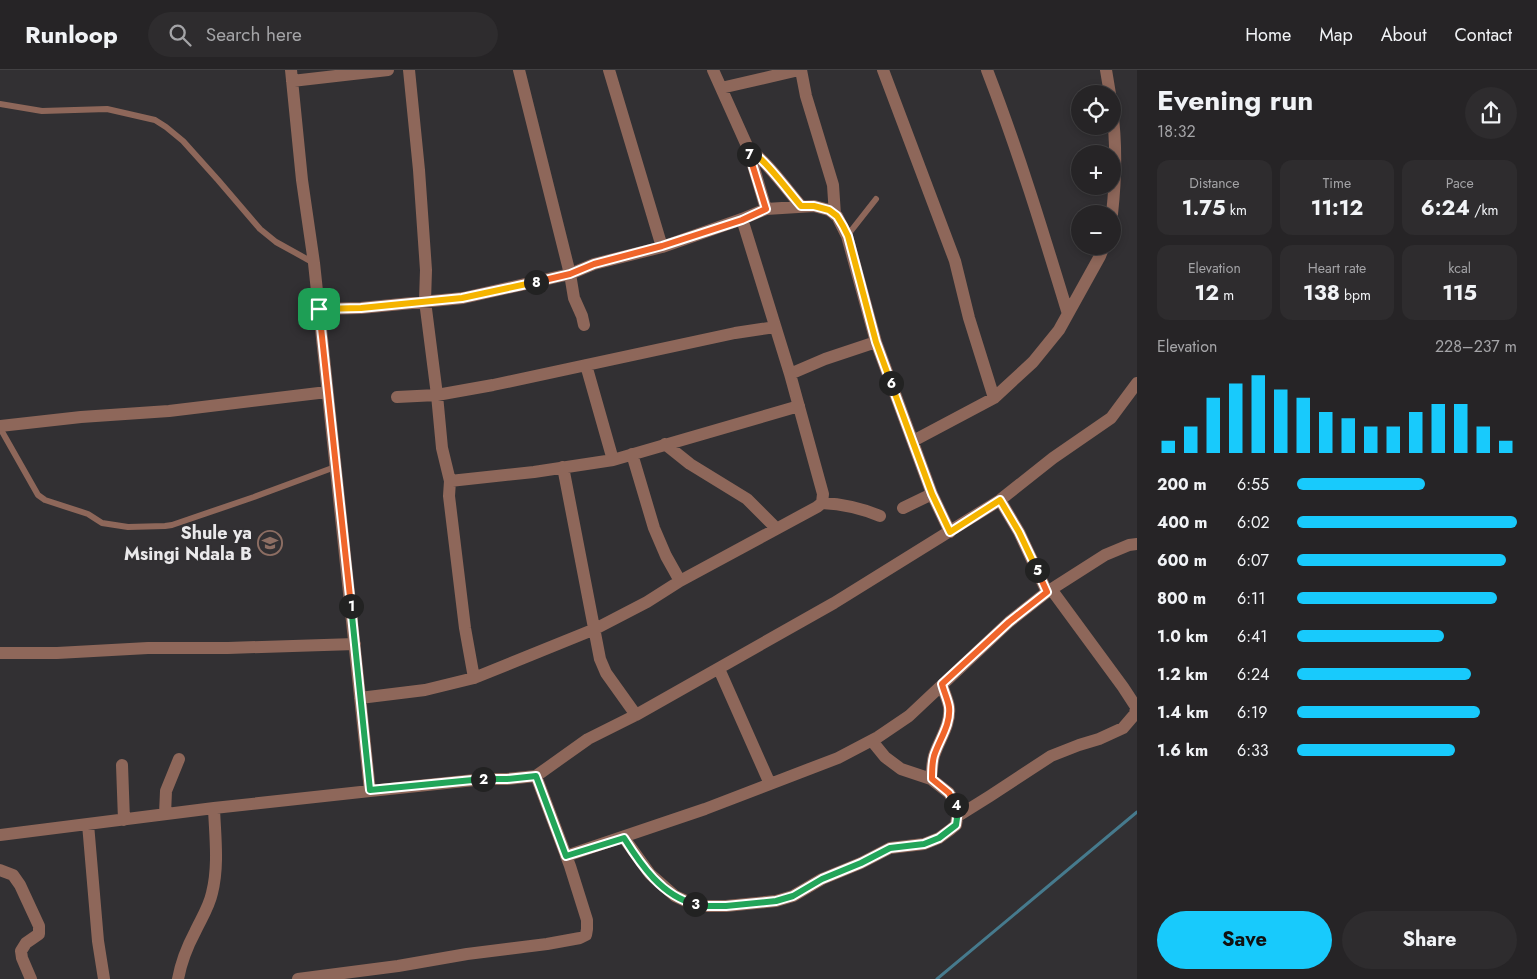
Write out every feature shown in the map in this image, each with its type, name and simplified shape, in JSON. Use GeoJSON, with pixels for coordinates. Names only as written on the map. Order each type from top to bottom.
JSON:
{"type":"FeatureCollection","features":[{"type":"Feature","properties":{"kind":"street"},"geometry":{"type":"LineString","coordinates":[[370,790],[292,75],[388,70]]}},
{"type":"Feature","properties":{"kind":"street"},"geometry":{"type":"LineString","coordinates":[[409,70],[420,170],[426,270],[425,301],[442,448],[450,482],[449,496],[465,628],[474,678]]}},
{"type":"Feature","properties":{"kind":"street"},"geometry":{"type":"LineString","coordinates":[[518,70],[570,274],[574,298],[584,325]]}},
{"type":"Feature","properties":{"kind":"street"},"geometry":{"type":"LineString","coordinates":[[609,70],[662,246]]}},
{"type":"Feature","properties":{"kind":"street"},"geometry":{"type":"LineString","coordinates":[[713,70],[748,148],[766,209]]}},
{"type":"Feature","properties":{"kind":"street"},"geometry":{"type":"LineString","coordinates":[[721,88],[800,70],[832,185],[835,214],[848,236],[876,342],[932,494],[950,532]]}},
{"type":"Feature","properties":{"kind":"street"},"geometry":{"type":"LineString","coordinates":[[883,70],[955,262],[969,318],[994,398]]}},
{"type":"Feature","properties":{"kind":"street"},"geometry":{"type":"LineString","coordinates":[[987,70],[1002,107],[1029,187],[1068,314]]}},
{"type":"Feature","properties":{"kind":"street"},"geometry":{"type":"LineString","coordinates":[[1106,70],[1108,85]]}},
{"type":"Feature","properties":{"kind":"street"},"geometry":{"type":"LineString","coordinates":[[1113,205],[1116,179],[1116,135]]}},
{"type":"Feature","properties":{"kind":"street"},"geometry":{"type":"LineString","coordinates":[[748,148],[774,172],[801,206]]}},
{"type":"Feature","properties":{"kind":"street"},"geometry":{"type":"LineString","coordinates":[[319,309],[361,308],[462,298],[570,274],[594,264],[662,246],[742,220],[766,209],[814,206],[829,210],[835,214]]}},
{"type":"Feature","properties":{"kind":"street"},"geometry":{"type":"LineString","coordinates":[[360,698],[425,690],[474,678],[595,629],[647,602],[680,581],[822,503],[823,494],[790,374],[742,220]]}},
{"type":"Feature","properties":{"kind":"street"},"geometry":{"type":"LineString","coordinates":[[913,441],[994,398],[1033,362],[1059,330],[1100,255]]}},
{"type":"Feature","properties":{"kind":"street"},"geometry":{"type":"LineString","coordinates":[[397,397],[437,395],[493,385],[735,333],[775,327]]}},
{"type":"Feature","properties":{"kind":"street"},"geometry":{"type":"LineString","coordinates":[[790,374],[824,359],[876,342]]}},
{"type":"Feature","properties":{"kind":"street"},"geometry":{"type":"LineString","coordinates":[[586,365],[614,460]]}},
{"type":"Feature","properties":{"kind":"street"},"geometry":{"type":"LineString","coordinates":[[0,835],[370,790],[536,776],[588,739],[636,715],[834,603],[1000,500],[1053,458],[1111,418],[1137,383]]}},
{"type":"Feature","properties":{"kind":"street"},"geometry":{"type":"LineString","coordinates":[[0,427],[81,417],[169,411],[327,392]]}},
{"type":"Feature","properties":{"kind":"street"},"geometry":{"type":"LineString","coordinates":[[450,482],[614,460],[799,406]]}},
{"type":"Feature","properties":{"kind":"street"},"geometry":{"type":"LineString","coordinates":[[665,444],[690,464],[747,499],[776,528]]}},
{"type":"Feature","properties":{"kind":"street"},"geometry":{"type":"LineString","coordinates":[[632,454],[654,528],[666,556],[680,581]]}},
{"type":"Feature","properties":{"kind":"street"},"geometry":{"type":"LineString","coordinates":[[563,467],[599,654],[606,673],[636,715]]}},
{"type":"Feature","properties":{"kind":"street"},"geometry":{"type":"LineString","coordinates":[[903,508],[932,494]]}},
{"type":"Feature","properties":{"kind":"street"},"geometry":{"type":"LineString","coordinates":[[958,816],[1052,756],[1123,728],[1135,714],[1136,710],[1124,687],[1049,591],[1019,532],[1000,500]]}},
{"type":"Feature","properties":{"kind":"street"},"geometry":{"type":"LineString","coordinates":[[822,503],[853,507],[880,516]]}},
{"type":"Feature","properties":{"kind":"street"},"geometry":{"type":"LineString","coordinates":[[566,856],[624,838],[705,809],[838,758],[872,741],[909,716],[1009,622],[1049,591],[1105,555],[1129,545],[1137,544]]}},
{"type":"Feature","properties":{"kind":"street"},"geometry":{"type":"LineString","coordinates":[[0,653],[355,644]]}},
{"type":"Feature","properties":{"kind":"street"},"geometry":{"type":"LineString","coordinates":[[719,669],[770,784]]}},
{"type":"Feature","properties":{"kind":"street"},"geometry":{"type":"LineString","coordinates":[[932,779],[934,754],[948,718],[949,707],[942,684]]}},
{"type":"Feature","properties":{"kind":"street"},"geometry":{"type":"LineString","coordinates":[[624,838],[650,874],[675,896],[688,902],[705,906],[726,906],[776,901],[793,896],[822,879],[890,848],[924,844],[939,838],[956,825],[958,811],[949,793],[932,779],[901,769],[886,757],[872,741]]}},
{"type":"Feature","properties":{"kind":"street"},"geometry":{"type":"LineString","coordinates":[[165,814],[166,791],[179,759]]}},
{"type":"Feature","properties":{"kind":"street"},"geometry":{"type":"LineString","coordinates":[[122,764],[124,820]]}},
{"type":"Feature","properties":{"kind":"street"},"geometry":{"type":"LineString","coordinates":[[298,979],[547,944],[580,938],[586,934],[587,920],[566,856],[536,776]]}},
{"type":"Feature","properties":{"kind":"street"},"geometry":{"type":"LineString","coordinates":[[178,979],[186,953],[205,913],[212,893],[216,864],[214,808]]}},
{"type":"Feature","properties":{"kind":"street"},"geometry":{"type":"LineString","coordinates":[[88,824],[98,941],[104,979]]}},
{"type":"Feature","properties":{"kind":"street"},"geometry":{"type":"LineString","coordinates":[[0,870],[13,874],[39,926],[39,934],[26,944],[21,951],[31,979]]}},
{"type":"Feature","properties":{"kind":"lane"},"geometry":{"type":"LineString","coordinates":[[0,104],[42,111],[107,109],[155,120],[166,127],[189,148],[260,229],[276,242],[314,263]]}},
{"type":"Feature","properties":{"kind":"lane"},"geometry":{"type":"LineString","coordinates":[[848,236],[876,199]]}},
{"type":"Feature","properties":{"kind":"lane"},"geometry":{"type":"LineString","coordinates":[[0,427],[38,495],[45,500],[88,514],[102,523],[121,526],[172,525],[254,498],[335,467]]}},
{"type":"Feature","properties":{"kind":"waterway"},"geometry":{"type":"LineString","coordinates":[[937,979],[1137,812]]}},
{"type":"Feature","properties":{"kind":"place","name":"Shule ya Msingi Ndala B"},"geometry":{"type":"Point","coordinates":[270,543]}},
{"type":"Feature","properties":{"kind":"route"},"geometry":{"type":"LineString","coordinates":[[748,148],[774,172],[801,206],[814,206],[829,210],[837,216],[848,236],[876,342],[932,494],[950,532],[1000,500],[1019,532],[1047,592],[1009,622],[942,684],[949,707],[948,718],[934,754],[932,779],[949,793],[955,803],[958,811],[956,825],[939,838],[924,844],[890,848],[861,863],[822,879],[793,896],[776,901],[705,906],[688,902],[675,896],[661,885],[650,874],[624,838],[566,856],[536,776],[370,790],[319,309],[361,308],[462,298],[570,274],[594,264],[662,246],[742,220],[766,209],[748,148]]}}]}
